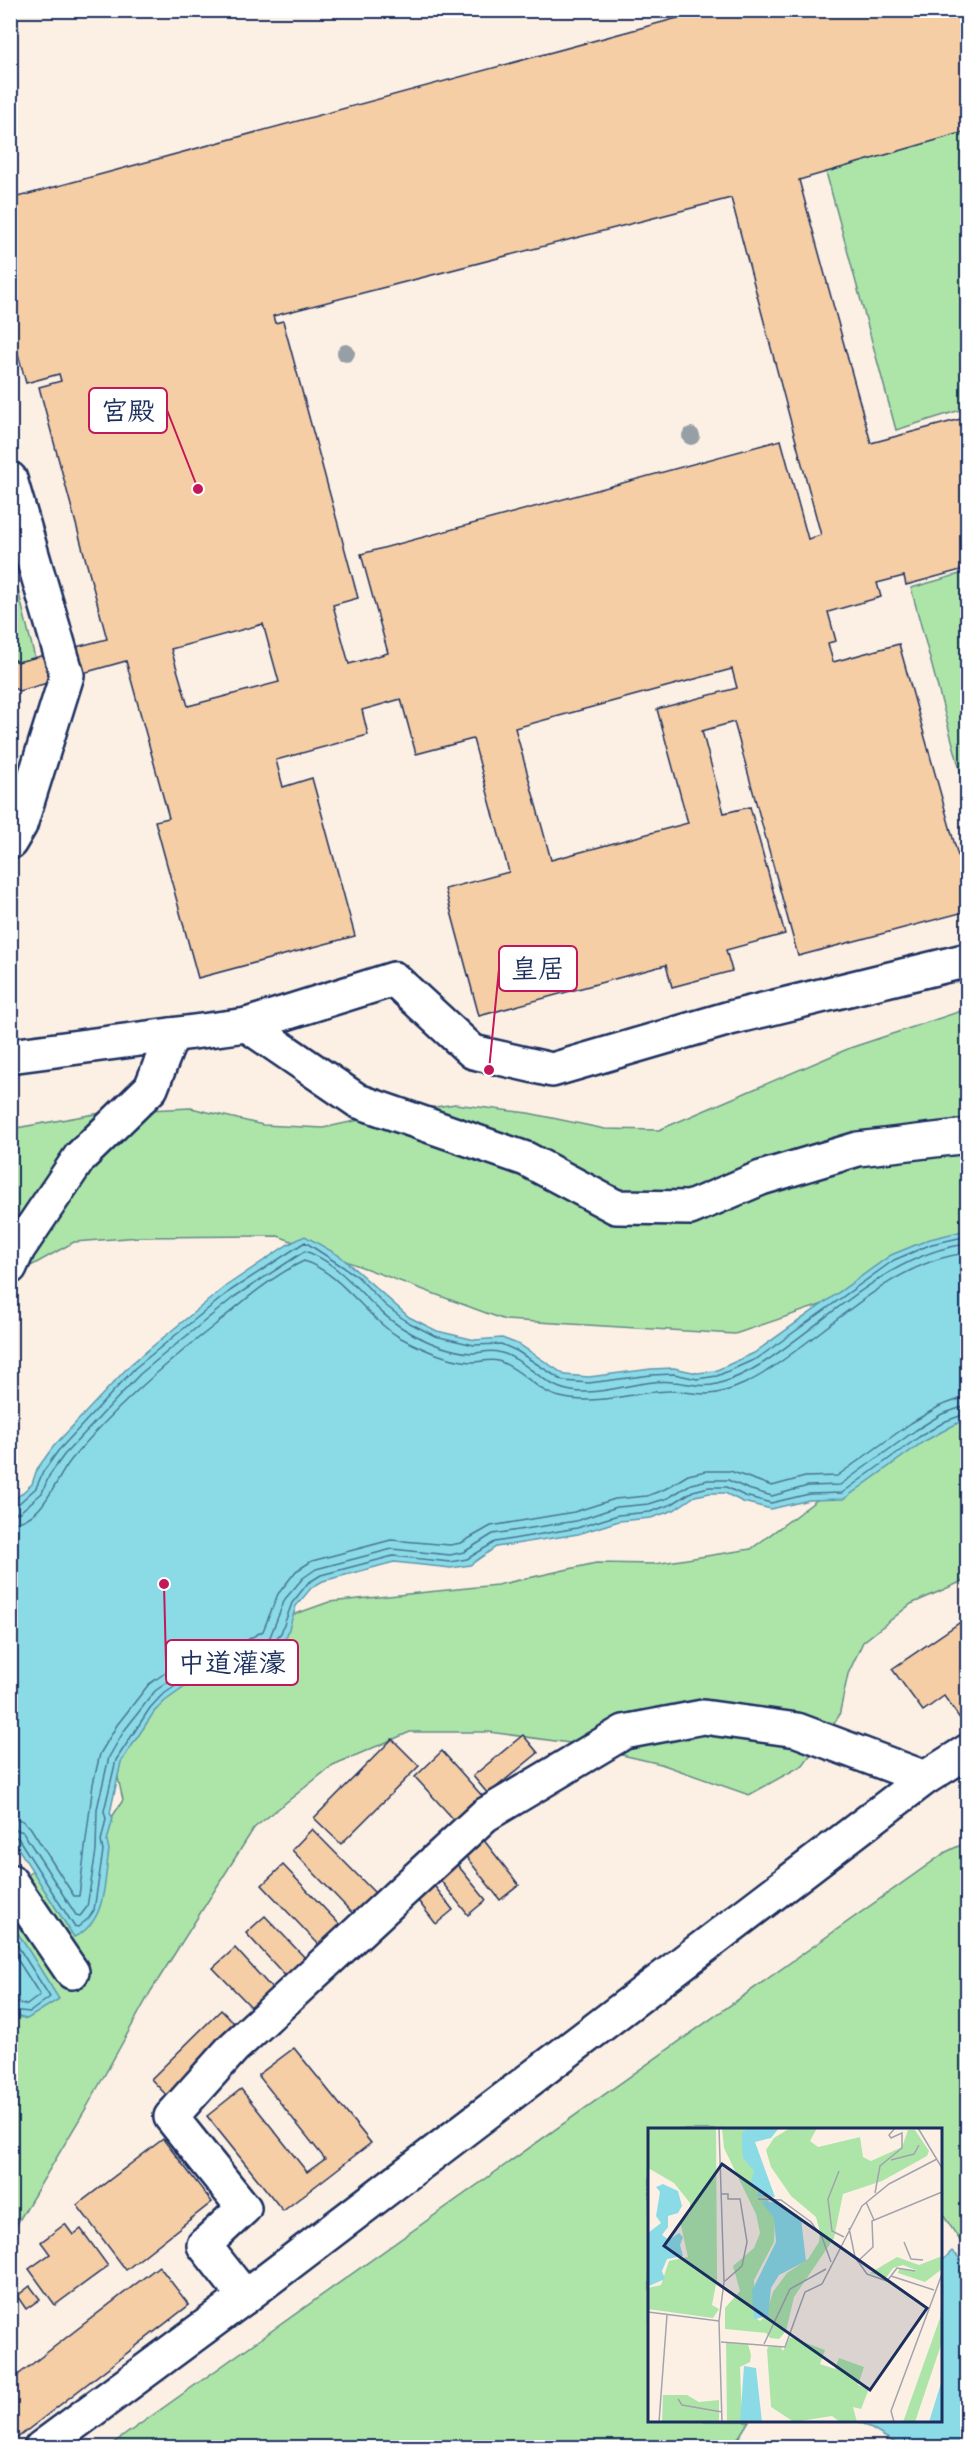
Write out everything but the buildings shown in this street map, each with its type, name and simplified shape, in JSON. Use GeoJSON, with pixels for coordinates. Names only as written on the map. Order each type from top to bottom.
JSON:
{"type":"FeatureCollection","features":[{"type":"Feature","properties":{"kind":"lane"},"geometry":{"type":"LineString","coordinates":[[10,479],[67,675],[14,830]]}},
{"type":"Feature","properties":{"kind":"lane"},"geometry":{"type":"LineString","coordinates":[[10,1056],[248,1025],[394,979],[473,1053],[552,1070],[730,1018],[968,960]]}},
{"type":"Feature","properties":{"kind":"lane"},"geometry":{"type":"LineString","coordinates":[[248,1025],[357,1101],[526,1159],[616,1207],[690,1208],[761,1178],[858,1149],[968,1136]]}},
{"type":"Feature","properties":{"kind":"lane"},"geometry":{"type":"LineString","coordinates":[[10,1267],[18,1249],[80,1157],[151,1088],[172,1035]]}},
{"type":"Feature","properties":{"kind":"lane"},"geometry":{"type":"LineString","coordinates":[[245,2297],[204,2244],[244,2208],[171,2117],[233,2048],[485,1815],[624,1732],[703,1717],[797,1730],[926,1778]]}},
{"type":"Feature","properties":{"kind":"lane"},"geometry":{"type":"LineString","coordinates":[[41,2448],[245,2297],[926,1778],[968,1751]]}},
{"type":"Feature","properties":{"kind":"lane"},"geometry":{"type":"LineString","coordinates":[[10,1881],[72,1972]]}},
{"type":"Feature","properties":{"kind":"green space"},"geometry":{"type":"Polygon","coordinates":[[[967,131],[967,408],[896,430],[826,172],[967,131]]]}},
{"type":"Feature","properties":{"kind":"green space"},"geometry":{"type":"Polygon","coordinates":[[[10,558],[35,658],[18,662],[11,658],[10,558]]]}},
{"type":"Feature","properties":{"kind":"green space"},"geometry":{"type":"Polygon","coordinates":[[[968,572],[967,796],[911,588],[968,572]]]}},
{"type":"Feature","properties":{"kind":"green space"},"geometry":{"type":"Polygon","coordinates":[[[967,1009],[967,1255],[735,1334],[505,1320],[278,1236],[140,1237],[74,1242],[11,1277],[11,1129],[106,1112],[191,1108],[263,1125],[323,1128],[382,1115],[455,1104],[528,1113],[605,1129],[659,1130],[850,1048],[967,1009]]]}},
{"type":"Feature","properties":{"kind":"green space"},"geometry":{"type":"Polygon","coordinates":[[[967,1406],[967,1581],[911,1604],[863,1642],[848,1674],[839,1716],[803,1765],[749,1795],[661,1764],[570,1743],[489,1732],[410,1732],[333,1765],[254,1828],[151,1991],[88,2105],[11,2234],[11,1899],[57,1836],[96,1842],[123,1800],[109,1738],[245,1632],[329,1602],[497,1585],[596,1563],[655,1564],[751,1549],[825,1494],[967,1406]]]}},
{"type":"Feature","properties":{"kind":"green space"},"geometry":{"type":"Polygon","coordinates":[[[967,1842],[967,2251],[942,2214],[942,2128],[648,2128],[648,2422],[748,2422],[739,2437],[723,2447],[623,2448],[570,2441],[558,2448],[108,2447],[946,1852],[967,1842]]]}},
{"type":"Feature","properties":{"kind":"water"},"geometry":{"type":"Polygon","coordinates":[[[967,1230],[967,1418],[923,1442],[844,1499],[809,1500],[771,1509],[743,1502],[725,1493],[710,1493],[695,1496],[674,1510],[651,1518],[619,1521],[578,1534],[496,1547],[470,1565],[451,1568],[394,1562],[323,1581],[312,1587],[296,1606],[287,1635],[281,1645],[270,1654],[250,1664],[196,1679],[165,1701],[154,1712],[121,1762],[110,1813],[113,1818],[107,1841],[109,1850],[102,1900],[93,1922],[74,1937],[11,1837],[11,1503],[32,1484],[37,1469],[53,1447],[131,1364],[226,1286],[287,1245],[305,1236],[340,1256],[409,1317],[437,1331],[475,1340],[502,1338],[520,1345],[565,1375],[589,1377],[674,1368],[697,1373],[715,1371],[754,1353],[891,1255],[930,1239],[967,1230]]]}},
{"type":"Feature","properties":{"kind":"water"},"geometry":{"type":"Polygon","coordinates":[[[11,1922],[59,1999],[27,2019],[11,2015],[11,1922]]]}},
{"type":"Feature","properties":{"kind":"water"},"geometry":{"type":"Polygon","coordinates":[[[952,2251],[967,2265],[967,2447],[902,2447],[860,2422],[942,2422],[942,2261],[952,2251]]]}},
{"type":"Feature","properties":{"kind":"place","name":"宮殿"},"geometry":{"type":"Point","coordinates":[198,489]}},
{"type":"Feature","properties":{"kind":"place","name":"皇居"},"geometry":{"type":"Point","coordinates":[489,1070]}},
{"type":"Feature","properties":{"kind":"place","name":"中道灌濠"},"geometry":{"type":"Point","coordinates":[164,1584]}}]}
